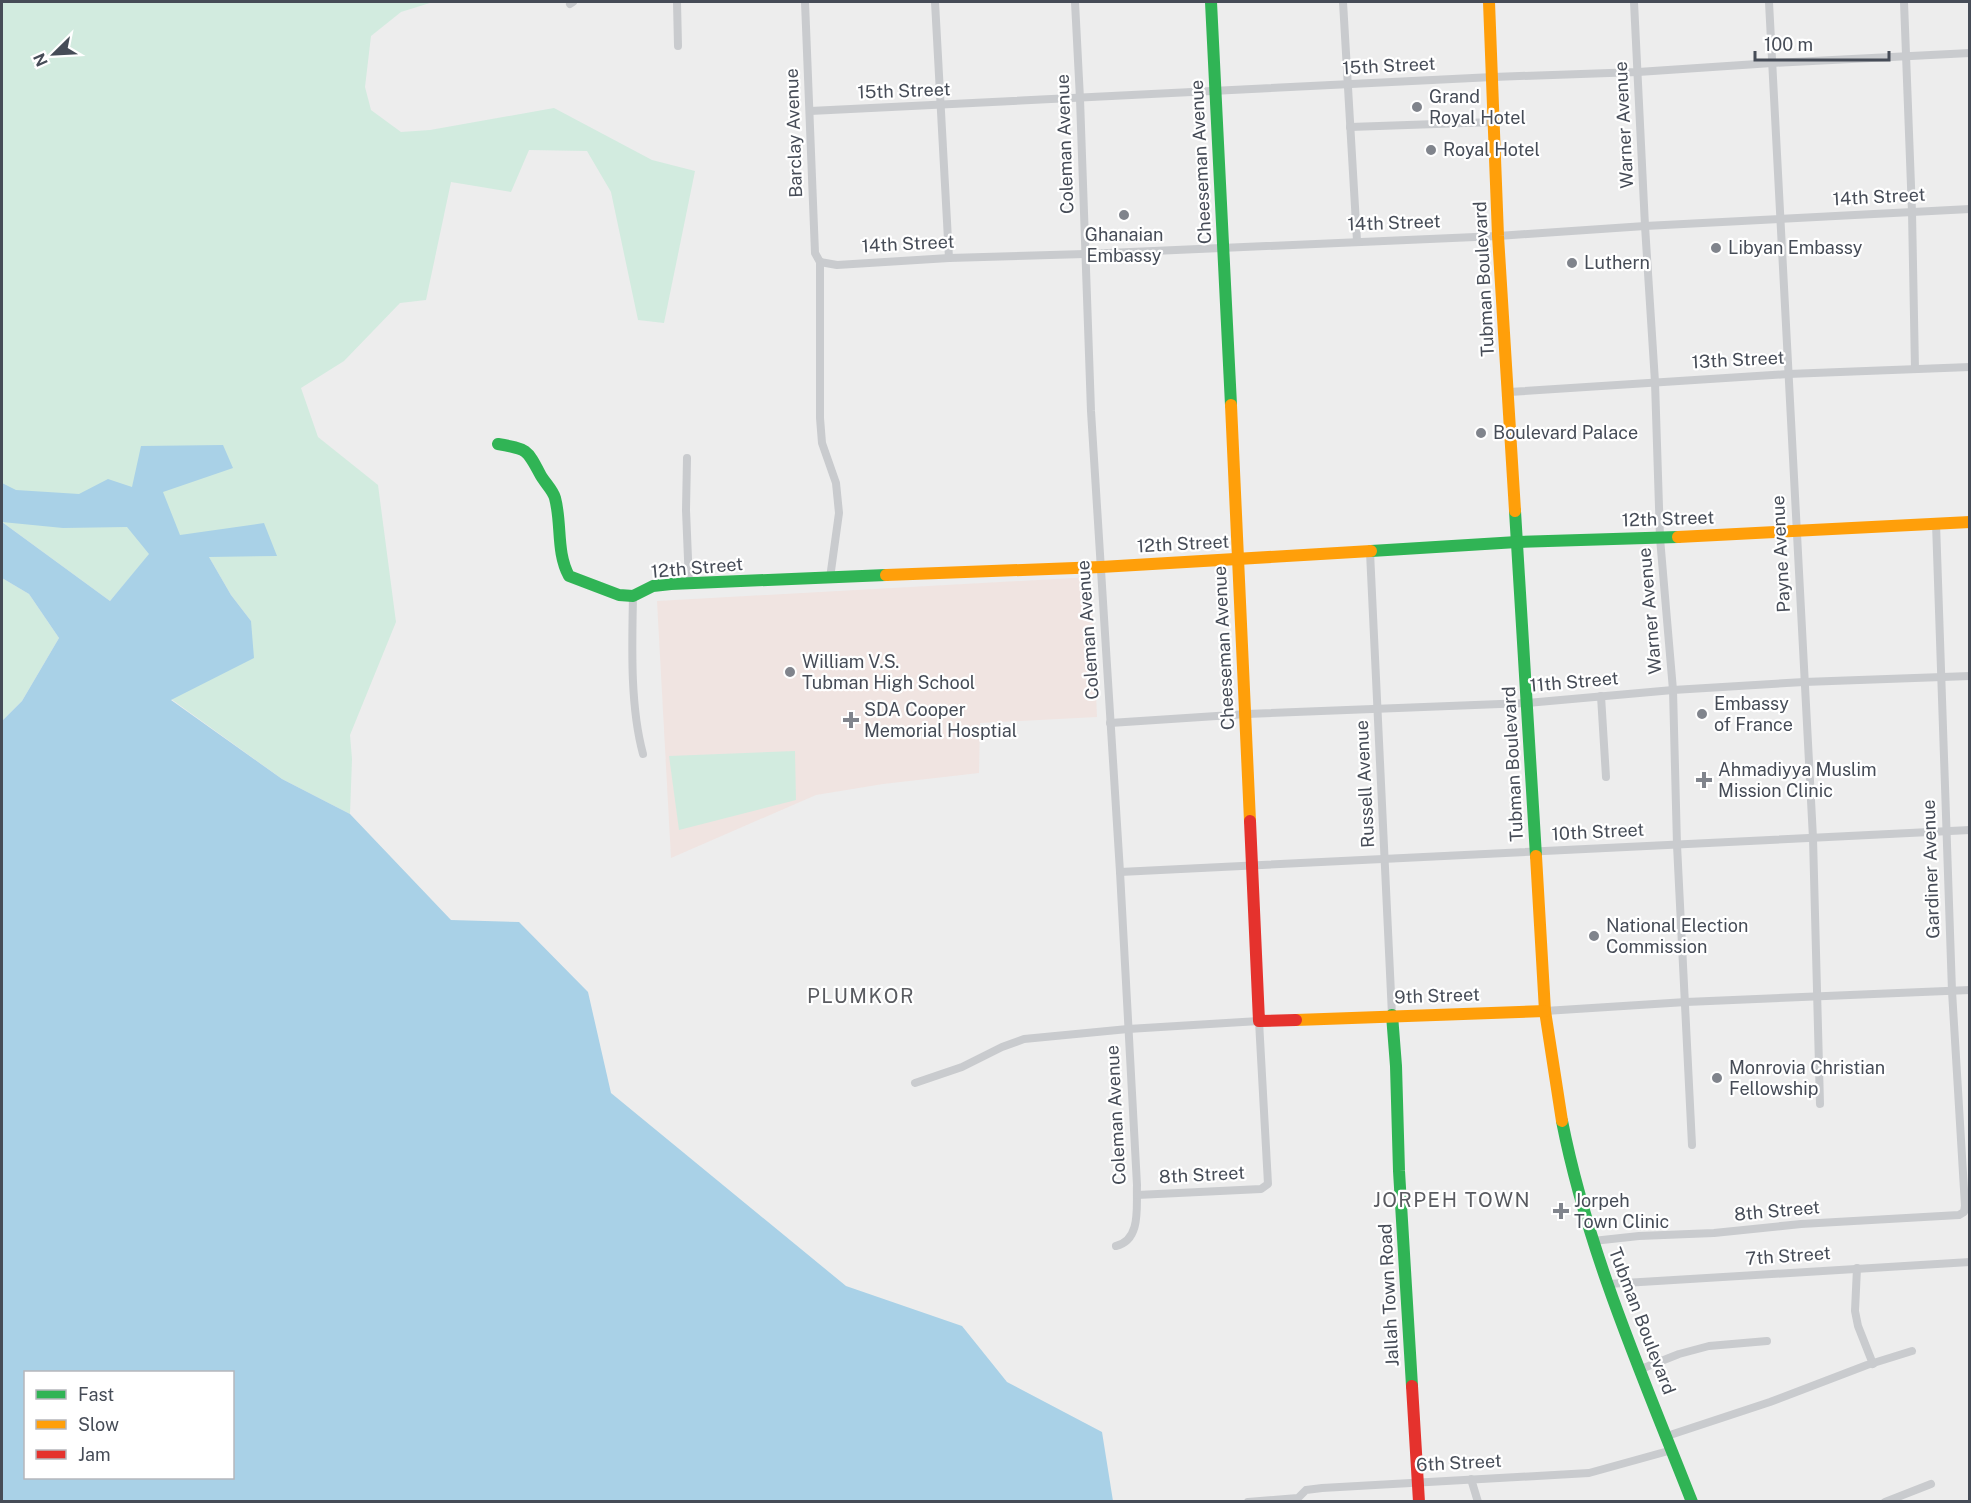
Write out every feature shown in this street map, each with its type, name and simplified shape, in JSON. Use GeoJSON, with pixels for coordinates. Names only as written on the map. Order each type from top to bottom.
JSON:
{"type":"FeatureCollection","features":[{"type":"Feature","properties":{"kind":"main road","name":"Cheeseman Avenue"},"geometry":{"type":"LineString","coordinates":[[1211,2],[1237,560],[1247,714],[1259,1021]]}},
{"type":"Feature","properties":{"kind":"main road","name":"Tubman Boulevard"},"geometry":{"type":"LineString","coordinates":[[1489,2],[1498,236],[1545,1011],[1553,1071],[1568,1143],[1593,1241],[1692,1502]]}},
{"type":"Feature","properties":{"kind":"main road","name":"12th Street"},"geometry":{"type":"LineString","coordinates":[[498,444],[520,448],[529,453],[546,484],[555,495],[563,565],[566,573],[615,594],[633,596],[652,586],[1101,567],[1517,542],[1660,538],[1970,522]]}},
{"type":"Feature","properties":{"kind":"main road","name":"9th Street"},"geometry":{"type":"LineString","coordinates":[[1259,1021],[1545,1011]]}},
{"type":"Feature","properties":{"kind":"main road","name":"Jallah Town Road"},"geometry":{"type":"LineString","coordinates":[[1392,1015],[1419,1502]]}},
{"type":"Feature","properties":{"kind":"street"},"geometry":{"type":"LineString","coordinates":[[677,2],[678,46]]}},
{"type":"Feature","properties":{"kind":"street","name":"Barclay Avenue"},"geometry":{"type":"LineString","coordinates":[[804,2],[815,253],[820,262],[819,418],[822,443],[836,483],[839,513],[830,578]]}},
{"type":"Feature","properties":{"kind":"street"},"geometry":{"type":"LineString","coordinates":[[935,2],[949,258]]}},
{"type":"Feature","properties":{"kind":"street","name":"Coleman Avenue"},"geometry":{"type":"LineString","coordinates":[[1075,2],[1091,411],[1120,872],[1137,1195],[1133,1233],[1125,1243],[1116,1245]]}},
{"type":"Feature","properties":{"kind":"street"},"geometry":{"type":"LineString","coordinates":[[1342,2],[1357,241]]}},
{"type":"Feature","properties":{"kind":"street","name":"Warner Avenue"},"geometry":{"type":"LineString","coordinates":[[1634,2],[1655,382],[1660,538],[1672,690],[1677,845],[1692,1145]]}},
{"type":"Feature","properties":{"kind":"street","name":"Payne Avenue"},"geometry":{"type":"LineString","coordinates":[[1769,2],[1813,838],[1821,1104]]}},
{"type":"Feature","properties":{"kind":"street"},"geometry":{"type":"LineString","coordinates":[[1904,2],[1915,369]]}},
{"type":"Feature","properties":{"kind":"street","name":"15th Street"},"geometry":{"type":"LineString","coordinates":[[810,111],[1493,77],[1638,72],[1970,53]]}},
{"type":"Feature","properties":{"kind":"street"},"geometry":{"type":"LineString","coordinates":[[1350,127],[1494,122]]}},
{"type":"Feature","properties":{"kind":"street","name":"14th Street"},"geometry":{"type":"LineString","coordinates":[[820,262],[837,265],[949,258],[1498,236],[1970,209]]}},
{"type":"Feature","properties":{"kind":"street","name":"13th Street"},"geometry":{"type":"LineString","coordinates":[[1509,392],[1788,374],[1970,367]]}},
{"type":"Feature","properties":{"kind":"street"},"geometry":{"type":"LineString","coordinates":[[687,458],[686,510],[689,584]]}},
{"type":"Feature","properties":{"kind":"street","name":"Gardiner Avenue"},"geometry":{"type":"LineString","coordinates":[[1936,523],[1952,991],[1964,1212]]}},
{"type":"Feature","properties":{"kind":"street","name":"Russell Avenue"},"geometry":{"type":"LineString","coordinates":[[1370,552],[1392,1015]]}},
{"type":"Feature","properties":{"kind":"street"},"geometry":{"type":"LineString","coordinates":[[633,596],[632,664],[639,738],[643,754]]}},
{"type":"Feature","properties":{"kind":"street","name":"11th Street"},"geometry":{"type":"LineString","coordinates":[[1110,723],[1247,714],[1527,703],[1672,690],[1804,682],[1970,676]]}},
{"type":"Feature","properties":{"kind":"street"},"geometry":{"type":"LineString","coordinates":[[1601,696],[1606,777]]}},
{"type":"Feature","properties":{"kind":"street","name":"10th Street"},"geometry":{"type":"LineString","coordinates":[[1120,872],[1970,830]]}},
{"type":"Feature","properties":{"kind":"street","name":"9th Street"},"geometry":{"type":"LineString","coordinates":[[1545,1011],[1686,1002],[1970,990]]}},
{"type":"Feature","properties":{"kind":"street","name":"9th Street"},"geometry":{"type":"LineString","coordinates":[[915,1083],[962,1067],[1024,1039],[1128,1029],[1259,1021]]}},
{"type":"Feature","properties":{"kind":"street","name":"Cheeseman Avenue"},"geometry":{"type":"LineString","coordinates":[[1259,1021],[1268,1184]]}},
{"type":"Feature","properties":{"kind":"street","name":"8th Street"},"geometry":{"type":"LineString","coordinates":[[1137,1195],[1261,1189],[1268,1184]]}},
{"type":"Feature","properties":{"kind":"street","name":"8th Street"},"geometry":{"type":"LineString","coordinates":[[1593,1241],[1639,1236],[1714,1233],[1801,1224],[1959,1215],[1964,1212]]}},
{"type":"Feature","properties":{"kind":"street","name":"7th Street"},"geometry":{"type":"LineString","coordinates":[[1608,1284],[1970,1262]]}},
{"type":"Feature","properties":{"kind":"street"},"geometry":{"type":"LineString","coordinates":[[1857,1268],[1855,1311],[1858,1326],[1873,1364]]}},
{"type":"Feature","properties":{"kind":"street"},"geometry":{"type":"LineString","coordinates":[[1641,1369],[1709,1346],[1767,1341]]}},
{"type":"Feature","properties":{"kind":"street"},"geometry":{"type":"LineString","coordinates":[[1667,1436],[1912,1351]]}},
{"type":"Feature","properties":{"kind":"street","name":"6th Street"},"geometry":{"type":"LineString","coordinates":[[1248,1502],[1297,1500],[1306,1490],[1314,1489],[1418,1481],[1589,1473],[1672,1450]]}},
{"type":"Feature","properties":{"kind":"street"},"geometry":{"type":"LineString","coordinates":[[1471,1479],[1478,1502]]}},
{"type":"Feature","properties":{"kind":"street"},"geometry":{"type":"LineString","coordinates":[[1885,1502],[1931,1484]]}},
{"type":"Feature","properties":{"kind":"shaded area","name":"SDA Cooper Memorial Hosptial"},"geometry":{"type":"Polygon","coordinates":[[[1091,577],[1097,717],[980,723],[979,773],[883,784],[816,795],[671,858],[657,601],[1091,577]]]}},
{"type":"Feature","properties":{"kind":"green space"},"geometry":{"type":"Polygon","coordinates":[[[2,2],[433,2],[401,12],[371,36],[365,87],[371,110],[401,132],[430,130],[554,108],[652,160],[695,171],[664,323],[638,320],[611,192],[587,151],[529,150],[511,192],[451,182],[426,300],[400,303],[344,361],[301,388],[318,437],[378,485],[396,622],[350,735],[352,759],[350,814],[282,779],[171,699],[251,621],[231,595],[209,557],[150,554],[110,601],[2,522],[2,2]]]}},
{"type":"Feature","properties":{"kind":"green space"},"geometry":{"type":"Polygon","coordinates":[[[2,578],[29,594],[59,638],[22,701],[2,721],[2,578]]]}},
{"type":"Feature","properties":{"kind":"green space"},"geometry":{"type":"Polygon","coordinates":[[[795,751],[796,800],[679,830],[669,756],[795,751]]]}},
{"type":"Feature","properties":{"kind":"water"},"geometry":{"type":"Polygon","coordinates":[[[223,445],[233,468],[163,492],[180,535],[264,523],[277,556],[209,557],[231,595],[251,621],[254,658],[171,700],[282,779],[350,814],[451,920],[519,922],[588,992],[611,1093],[846,1286],[962,1326],[1007,1382],[1102,1432],[1113,1501],[2,1501],[2,721],[22,701],[59,638],[29,594],[2,578],[2,522],[2,483],[16,490],[79,494],[108,479],[132,487],[141,446],[223,445]],[[2,522],[110,601],[149,554],[127,527],[63,528],[2,522]]]}},
{"type":"Feature","properties":{"kind":"traffic: fast"},"geometry":{"type":"LineString","coordinates":[[1211,2],[1231,405]]}},
{"type":"Feature","properties":{"kind":"traffic: fast"},"geometry":{"type":"LineString","coordinates":[[498,444],[521,449],[529,455],[552,492],[557,508],[562,557],[569,576],[619,595],[633,596],[653,586],[671,584],[886,575]]}},
{"type":"Feature","properties":{"kind":"traffic: fast"},"geometry":{"type":"LineString","coordinates":[[1515,511],[1536,856]]}},
{"type":"Feature","properties":{"kind":"traffic: fast"},"geometry":{"type":"LineString","coordinates":[[1371,551],[1517,542],[1678,537]]}},
{"type":"Feature","properties":{"kind":"traffic: fast"},"geometry":{"type":"LineString","coordinates":[[1392,1015],[1412,1386]]}},
{"type":"Feature","properties":{"kind":"traffic: fast"},"geometry":{"type":"LineString","coordinates":[[1562,1121],[1586,1219],[1618,1314],[1692,1502]]}},
{"type":"Feature","properties":{"kind":"traffic: slow"},"geometry":{"type":"LineString","coordinates":[[1489,2],[1498,236],[1515,511]]}},
{"type":"Feature","properties":{"kind":"traffic: slow"},"geometry":{"type":"LineString","coordinates":[[1231,405],[1250,821]]}},
{"type":"Feature","properties":{"kind":"traffic: slow"},"geometry":{"type":"LineString","coordinates":[[1678,537],[1970,522]]}},
{"type":"Feature","properties":{"kind":"traffic: slow"},"geometry":{"type":"LineString","coordinates":[[886,575],[1101,567],[1371,551]]}},
{"type":"Feature","properties":{"kind":"traffic: slow"},"geometry":{"type":"LineString","coordinates":[[1536,856],[1545,1011],[1562,1121]]}},
{"type":"Feature","properties":{"kind":"traffic: slow"},"geometry":{"type":"LineString","coordinates":[[1296,1020],[1545,1011]]}},
{"type":"Feature","properties":{"kind":"traffic: jam"},"geometry":{"type":"LineString","coordinates":[[1250,821],[1259,1021],[1296,1020]]}},
{"type":"Feature","properties":{"kind":"traffic: jam"},"geometry":{"type":"LineString","coordinates":[[1412,1386],[1419,1502]]}},
{"type":"Feature","properties":{"kind":"place","name":"Grand Royal Hotel"},"geometry":{"type":"Point","coordinates":[1417,107]}},
{"type":"Feature","properties":{"kind":"place","name":"Royal Hotel"},"geometry":{"type":"Point","coordinates":[1431,150]}},
{"type":"Feature","properties":{"kind":"place","name":"Ghanaian Embassy"},"geometry":{"type":"Point","coordinates":[1124,215]}},
{"type":"Feature","properties":{"kind":"place","name":"Libyan Embassy"},"geometry":{"type":"Point","coordinates":[1716,248]}},
{"type":"Feature","properties":{"kind":"place","name":"Luthern"},"geometry":{"type":"Point","coordinates":[1572,263]}},
{"type":"Feature","properties":{"kind":"place","name":"Boulevard Palace"},"geometry":{"type":"Point","coordinates":[1481,433]}},
{"type":"Feature","properties":{"kind":"place","name":"William V.S. Tubman High School"},"geometry":{"type":"Point","coordinates":[790,672]}},
{"type":"Feature","properties":{"kind":"place","name":"Embassy of France"},"geometry":{"type":"Point","coordinates":[1702,714]}},
{"type":"Feature","properties":{"kind":"place","name":"SDA Cooper Memorial Hosptial"},"geometry":{"type":"Point","coordinates":[851,720]}},
{"type":"Feature","properties":{"kind":"place","name":"Ahmadiyya Muslim Mission Clinic"},"geometry":{"type":"Point","coordinates":[1704,780]}},
{"type":"Feature","properties":{"kind":"place","name":"National Election Commission"},"geometry":{"type":"Point","coordinates":[1594,936]}},
{"type":"Feature","properties":{"kind":"place","name":"Monrovia Christian Fellowship"},"geometry":{"type":"Point","coordinates":[1717,1078]}},
{"type":"Feature","properties":{"kind":"place","name":"Jorpeh Town Clinic"},"geometry":{"type":"Point","coordinates":[1561,1211]}},
{"type":"Feature","properties":{"kind":"district","name":"PLUMKOR"},"geometry":{"type":"Point","coordinates":[861,996]}},
{"type":"Feature","properties":{"kind":"district","name":"JORPEH TOWN"},"geometry":{"type":"Point","coordinates":[1452,1200]}}]}
